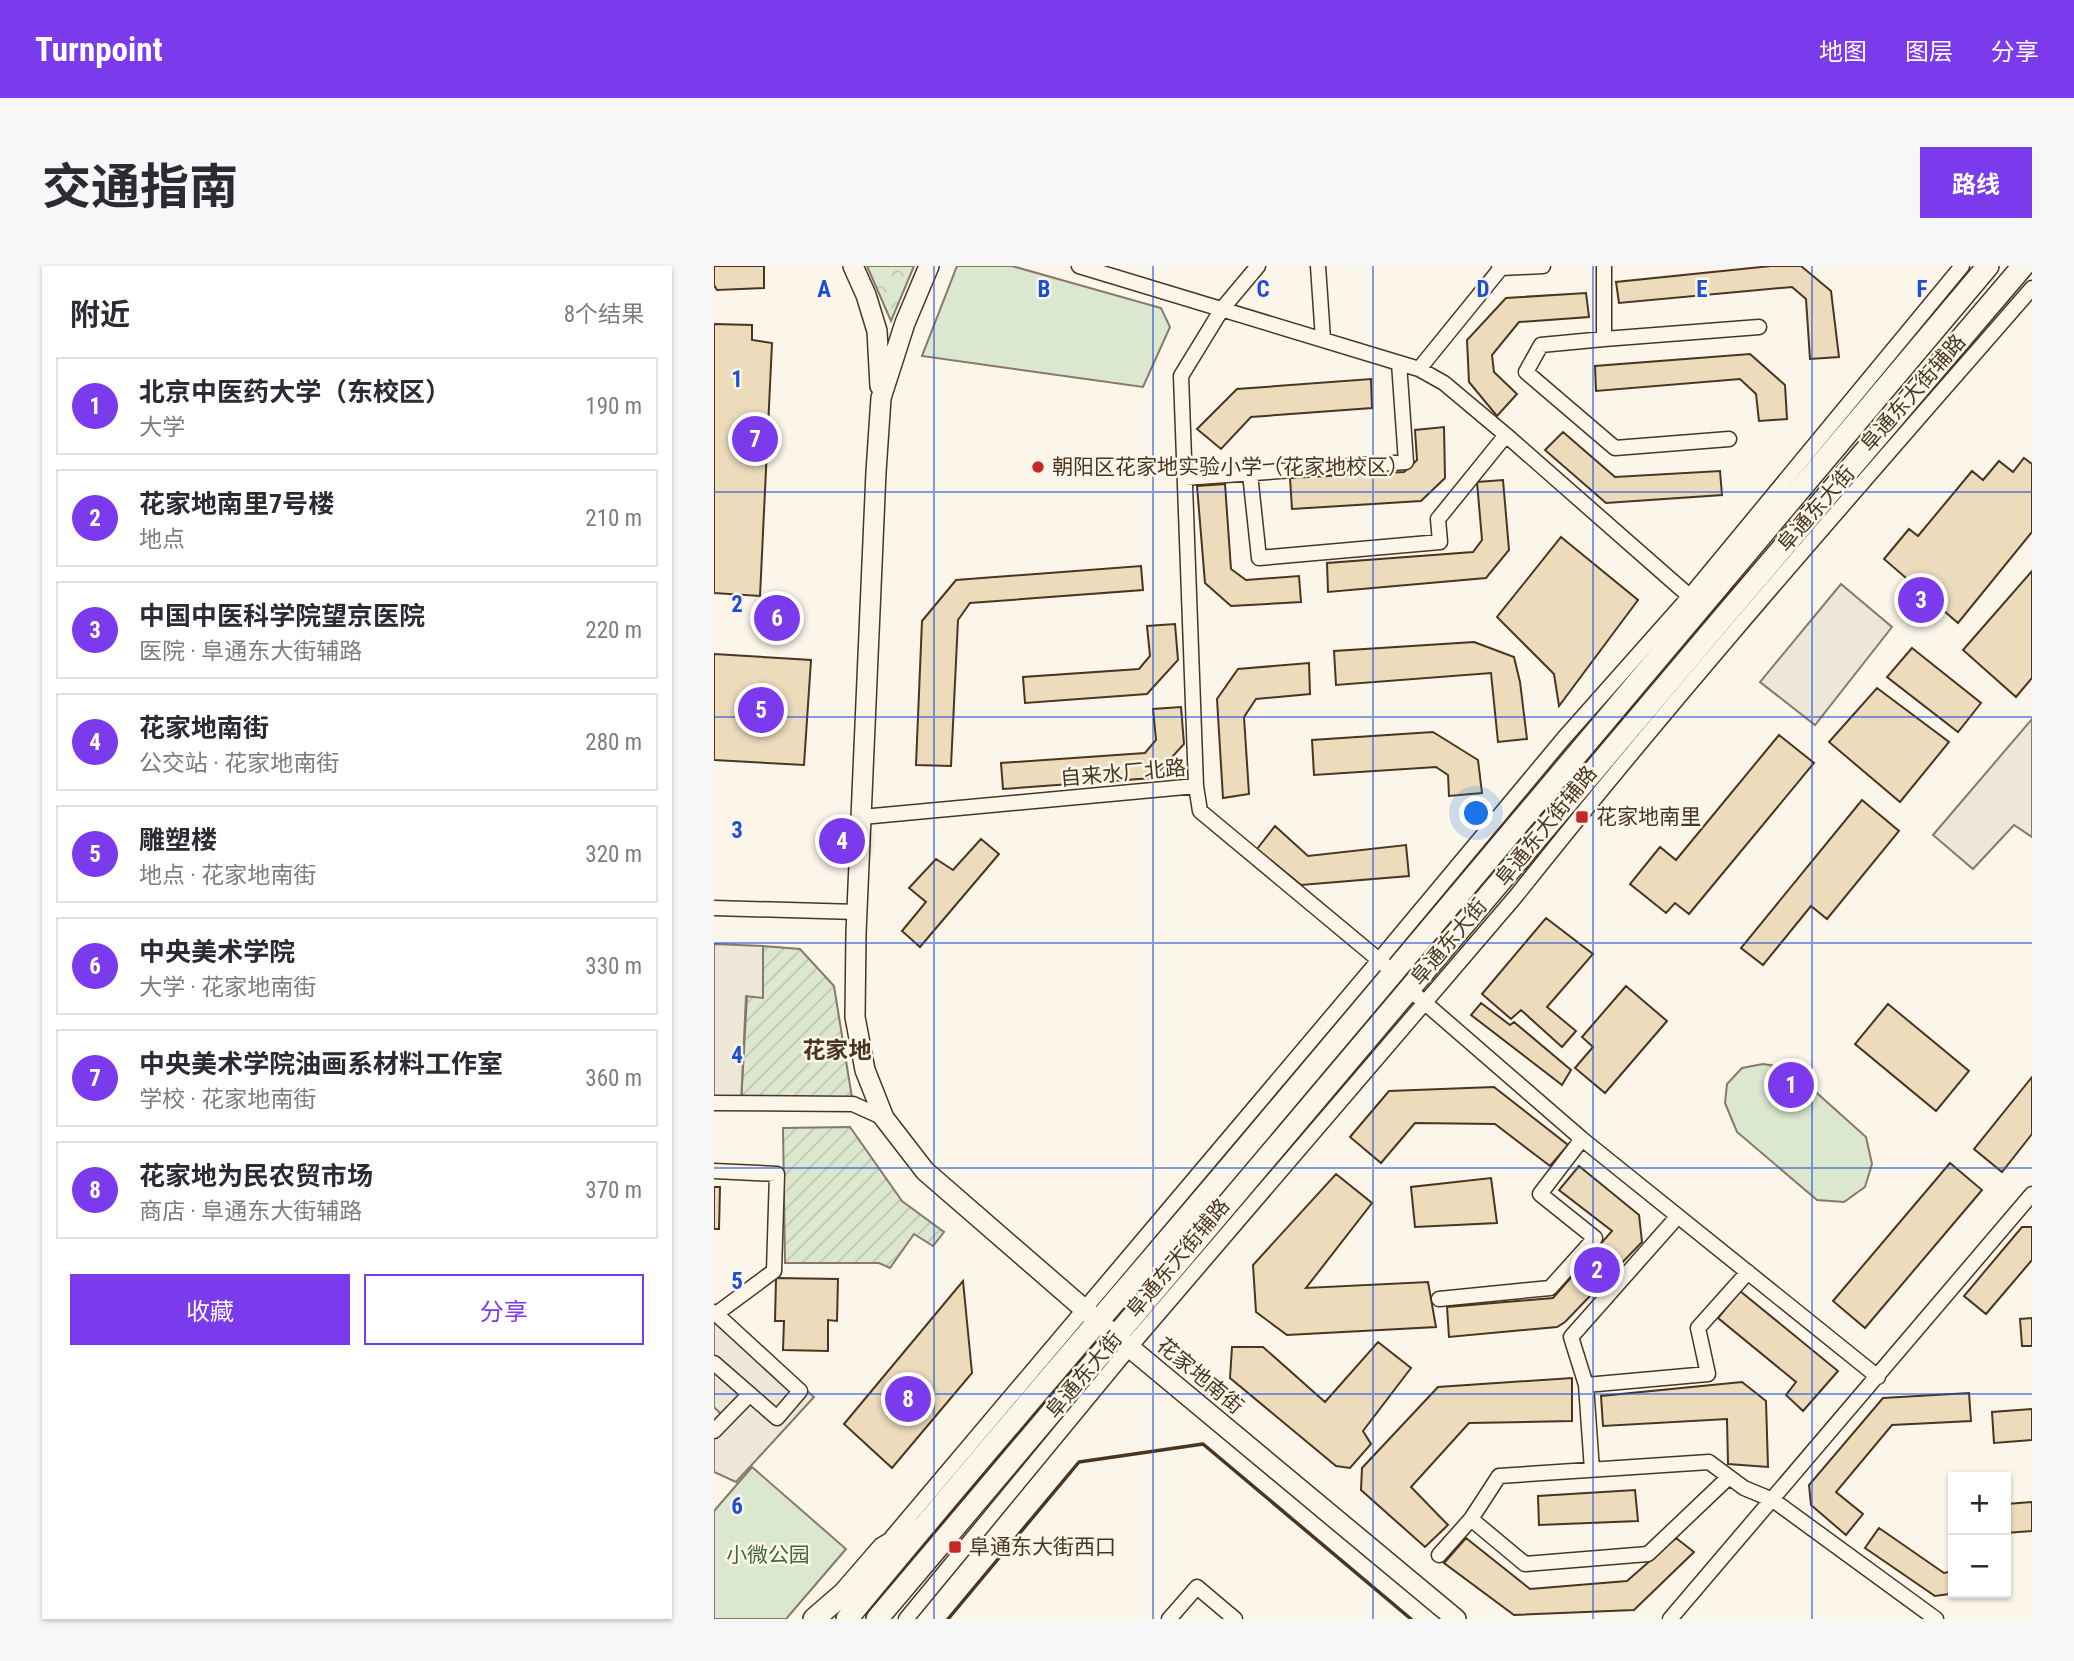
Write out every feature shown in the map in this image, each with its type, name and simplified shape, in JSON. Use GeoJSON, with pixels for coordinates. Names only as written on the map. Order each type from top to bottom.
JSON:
{"type":"FeatureCollection","features":[{"type":"Feature","properties":{"kind":"main road","name":"阜通东大街"},"geometry":{"type":"LineString","coordinates":[[847,1619],[1092,1316],[1696,601],[1988,266]]}},
{"type":"Feature","properties":{"kind":"main road","name":"阜通东大街"},"geometry":{"type":"LineString","coordinates":[[877,1619],[1124,1342],[2028,267]]}},
{"type":"Feature","properties":{"kind":"main road"},"geometry":{"type":"LineString","coordinates":[[814,1619],[844,1593],[883,1548],[928,1520]]}},
{"type":"Feature","properties":{"kind":"street"},"geometry":{"type":"LineString","coordinates":[[853,266],[866,295],[877,331],[881,398]]}},
{"type":"Feature","properties":{"kind":"street","name":"花家地南街"},"geometry":{"type":"LineString","coordinates":[[929,266],[905,323],[881,398],[857,912],[855,1017],[865,1070],[884,1118],[925,1171],[1092,1316],[1456,1619]]}},
{"type":"Feature","properties":{"kind":"street"},"geometry":{"type":"LineString","coordinates":[[1080,266],[1419,369],[1444,383],[1696,601]]}},
{"type":"Feature","properties":{"kind":"street"},"geometry":{"type":"LineString","coordinates":[[1196,786],[1181,376],[1222,309],[1258,266]]}},
{"type":"Feature","properties":{"kind":"street"},"geometry":{"type":"LineString","coordinates":[[1318,266],[1323,339]]}},
{"type":"Feature","properties":{"kind":"street"},"geometry":{"type":"LineString","coordinates":[[1419,369],[1500,267],[1543,266]]}},
{"type":"Feature","properties":{"kind":"street"},"geometry":{"type":"LineString","coordinates":[[1604,266],[1604,339]]}},
{"type":"Feature","properties":{"kind":"street","name":"阜通东大街辅路"},"geometry":{"type":"LineString","coordinates":[[1696,601],[1962,266]]}},
{"type":"Feature","properties":{"kind":"street","name":"阜通东大街辅路"},"geometry":{"type":"LineString","coordinates":[[1416,995],[1516,896],[1569,829],[1836,513],[2032,288]]}},
{"type":"Feature","properties":{"kind":"street"},"geometry":{"type":"LineString","coordinates":[[1729,439],[1615,448],[1526,372],[1541,345],[1759,327]]}},
{"type":"Feature","properties":{"kind":"street"},"geometry":{"type":"LineString","coordinates":[[1185,478],[1406,462],[1399,363]]}},
{"type":"Feature","properties":{"kind":"street"},"geometry":{"type":"LineString","coordinates":[[1251,474],[1259,558],[1440,542],[1437,519],[1506,435]]}},
{"type":"Feature","properties":{"kind":"street","name":"自来水厂北路"},"geometry":{"type":"LineString","coordinates":[[862,817],[1196,786],[1200,811],[1387,967]]}},
{"type":"Feature","properties":{"kind":"street"},"geometry":{"type":"LineString","coordinates":[[714,908],[857,912]]}},
{"type":"Feature","properties":{"kind":"street"},"geometry":{"type":"LineString","coordinates":[[1416,995],[1582,1139],[1878,1377]]}},
{"type":"Feature","properties":{"kind":"street"},"geometry":{"type":"LineString","coordinates":[[714,1103],[853,1104],[884,1118]]}},
{"type":"Feature","properties":{"kind":"street"},"geometry":{"type":"LineString","coordinates":[[1439,1299],[1550,1288],[1595,1238],[1540,1194],[1582,1139]]}},
{"type":"Feature","properties":{"kind":"street"},"geometry":{"type":"LineString","coordinates":[[714,1171],[777,1174],[774,1271],[715,1313],[800,1391],[777,1418],[714,1363]]}},
{"type":"Feature","properties":{"kind":"street"},"geometry":{"type":"LineString","coordinates":[[1670,1619],[2032,1194]]}},
{"type":"Feature","properties":{"kind":"street"},"geometry":{"type":"LineString","coordinates":[[1592,1470],[1586,1385],[1571,1337],[1678,1216]]}},
{"type":"Feature","properties":{"kind":"street"},"geometry":{"type":"LineString","coordinates":[[1586,1385],[1708,1374],[1698,1328],[1748,1272]]}},
{"type":"Feature","properties":{"kind":"street"},"geometry":{"type":"LineString","coordinates":[[883,1548],[1092,1316]]}},
{"type":"Feature","properties":{"kind":"street","name":"阜通东大街辅路"},"geometry":{"type":"LineString","coordinates":[[906,1619],[1124,1342]]}},
{"type":"Feature","properties":{"kind":"street"},"geometry":{"type":"LineString","coordinates":[[714,1431],[750,1394]]}},
{"type":"Feature","properties":{"kind":"street"},"geometry":{"type":"LineString","coordinates":[[1439,1555],[1471,1518],[1499,1476],[1709,1462],[1744,1488],[1773,1500],[1936,1619]]}},
{"type":"Feature","properties":{"kind":"street"},"geometry":{"type":"LineString","coordinates":[[1471,1518],[1525,1564],[1648,1553],[1729,1477]]}},
{"type":"Feature","properties":{"kind":"street"},"geometry":{"type":"LineString","coordinates":[[1169,1619],[1197,1587],[1235,1619]]}},
{"type":"Feature","properties":{"kind":"green space"},"geometry":{"type":"Polygon","coordinates":[[[867,266],[914,266],[891,321],[867,266]]]}},
{"type":"Feature","properties":{"kind":"green space"},"geometry":{"type":"Polygon","coordinates":[[[957,266],[1012,266],[1161,308],[1170,327],[1143,387],[922,356],[957,266]]]}},
{"type":"Feature","properties":{"kind":"green space"},"geometry":{"type":"Polygon","coordinates":[[[763,946],[800,949],[834,986],[853,1104],[741,1104],[747,996],[763,997],[763,946]]]}},
{"type":"Feature","properties":{"kind":"green space"},"geometry":{"type":"Polygon","coordinates":[[[1763,1064],[1789,1068],[1866,1137],[1872,1164],[1865,1187],[1844,1202],[1817,1200],[1737,1132],[1725,1103],[1727,1084],[1742,1068],[1763,1064]]]}},
{"type":"Feature","properties":{"kind":"green space"},"geometry":{"type":"Polygon","coordinates":[[[850,1127],[902,1201],[944,1232],[933,1246],[914,1234],[890,1268],[879,1263],[785,1263],[783,1128],[850,1127]]]}},
{"type":"Feature","properties":{"kind":"green space","name":"小微公园"},"geometry":{"type":"Polygon","coordinates":[[[752,1467],[846,1549],[786,1619],[714,1619],[714,1511],[752,1467]]]}},
{"type":"Feature","properties":{"kind":"shaded area"},"geometry":{"type":"Polygon","coordinates":[[[1841,584],[1892,627],[1815,725],[1760,682],[1841,584]]]}},
{"type":"Feature","properties":{"kind":"shaded area"},"geometry":{"type":"Polygon","coordinates":[[[2032,719],[2032,837],[2014,825],[1973,869],[1933,835],[2032,719]]]}},
{"type":"Feature","properties":{"kind":"shaded area"},"geometry":{"type":"Polygon","coordinates":[[[714,944],[763,946],[763,998],[746,996],[741,1104],[714,1103],[714,944]]]}},
{"type":"Feature","properties":{"kind":"shaded area"},"geometry":{"type":"Polygon","coordinates":[[[714,1309],[814,1397],[736,1482],[714,1472],[714,1424],[722,1415],[714,1407],[714,1309]]]}},
{"type":"Feature","properties":{"kind":"building"},"geometry":{"type":"Polygon","coordinates":[[[714,266],[764,266],[764,288],[717,290],[714,285],[714,266]]]}},
{"type":"Feature","properties":{"kind":"building"},"geometry":{"type":"Polygon","coordinates":[[[1771,266],[1801,266],[1831,291],[1839,357],[1810,359],[1806,299],[1792,287],[1619,303],[1616,282],[1771,266]]]}},
{"type":"Feature","properties":{"kind":"building"},"geometry":{"type":"Polygon","coordinates":[[[1586,293],[1589,317],[1519,322],[1492,355],[1494,372],[1517,394],[1497,416],[1469,382],[1467,340],[1506,298],[1586,293]]]}},
{"type":"Feature","properties":{"kind":"building"},"geometry":{"type":"Polygon","coordinates":[[[714,324],[752,325],[752,340],[772,343],[760,596],[714,593],[714,324]]]}},
{"type":"Feature","properties":{"kind":"building"},"geometry":{"type":"Polygon","coordinates":[[[1750,354],[1785,385],[1787,419],[1759,421],[1756,394],[1740,379],[1596,391],[1595,366],[1750,354]]]}},
{"type":"Feature","properties":{"kind":"building"},"geometry":{"type":"Polygon","coordinates":[[[1371,379],[1372,408],[1251,417],[1221,449],[1197,429],[1237,389],[1371,379]]]}},
{"type":"Feature","properties":{"kind":"building"},"geometry":{"type":"Polygon","coordinates":[[[1444,427],[1445,478],[1421,501],[1292,509],[1290,478],[1404,472],[1417,460],[1415,430],[1444,427]]]}},
{"type":"Feature","properties":{"kind":"building"},"geometry":{"type":"Polygon","coordinates":[[[1563,432],[1615,477],[1720,471],[1722,495],[1606,503],[1545,450],[1563,432]]]}},
{"type":"Feature","properties":{"kind":"building"},"geometry":{"type":"Polygon","coordinates":[[[2024,458],[2032,464],[2032,532],[1958,623],[1884,559],[1909,529],[1918,536],[1972,471],[1983,480],[1999,461],[2013,472],[2024,458]]]}},
{"type":"Feature","properties":{"kind":"building"},"geometry":{"type":"Polygon","coordinates":[[[1503,480],[1509,550],[1486,578],[1328,592],[1327,563],[1473,552],[1482,540],[1477,482],[1503,480]]]}},
{"type":"Feature","properties":{"kind":"building"},"geometry":{"type":"Polygon","coordinates":[[[1225,484],[1231,569],[1246,580],[1299,576],[1301,602],[1231,606],[1205,583],[1197,486],[1225,484]]]}},
{"type":"Feature","properties":{"kind":"building"},"geometry":{"type":"Polygon","coordinates":[[[1561,537],[1638,600],[1559,706],[1554,674],[1497,617],[1561,537]]]}},
{"type":"Feature","properties":{"kind":"building"},"geometry":{"type":"Polygon","coordinates":[[[1141,566],[1143,590],[970,603],[958,620],[951,766],[916,765],[922,621],[956,580],[1141,566]]]}},
{"type":"Feature","properties":{"kind":"building"},"geometry":{"type":"Polygon","coordinates":[[[2032,571],[2032,678],[2016,697],[1963,650],[2032,571]]]}},
{"type":"Feature","properties":{"kind":"building"},"geometry":{"type":"Polygon","coordinates":[[[1175,624],[1178,660],[1147,694],[1025,703],[1023,677],[1139,669],[1150,656],[1147,626],[1175,624]]]}},
{"type":"Feature","properties":{"kind":"building"},"geometry":{"type":"Polygon","coordinates":[[[1474,642],[1514,657],[1527,739],[1498,742],[1491,673],[1336,685],[1334,651],[1474,642]]]}},
{"type":"Feature","properties":{"kind":"building"},"geometry":{"type":"Polygon","coordinates":[[[1912,648],[1981,703],[1958,732],[1887,677],[1912,648]]]}},
{"type":"Feature","properties":{"kind":"building"},"geometry":{"type":"Polygon","coordinates":[[[714,654],[811,660],[804,765],[714,760],[714,654]]]}},
{"type":"Feature","properties":{"kind":"building"},"geometry":{"type":"Polygon","coordinates":[[[1309,663],[1310,694],[1256,699],[1244,717],[1249,794],[1223,798],[1217,699],[1238,669],[1309,663]]]}},
{"type":"Feature","properties":{"kind":"building"},"geometry":{"type":"Polygon","coordinates":[[[1877,688],[1949,742],[1900,802],[1829,742],[1877,688]]]}},
{"type":"Feature","properties":{"kind":"building"},"geometry":{"type":"Polygon","coordinates":[[[1181,707],[1184,744],[1153,778],[1003,789],[1001,763],[1145,753],[1156,740],[1153,709],[1181,707]]]}},
{"type":"Feature","properties":{"kind":"building"},"geometry":{"type":"Polygon","coordinates":[[[1433,732],[1478,760],[1482,793],[1449,796],[1448,775],[1436,767],[1314,775],[1312,740],[1433,732]]]}},
{"type":"Feature","properties":{"kind":"building"},"geometry":{"type":"Polygon","coordinates":[[[1779,735],[1814,763],[1689,914],[1675,903],[1666,913],[1630,884],[1660,847],[1676,860],[1779,735]]]}},
{"type":"Feature","properties":{"kind":"building"},"geometry":{"type":"Polygon","coordinates":[[[1862,800],[1899,831],[1827,919],[1811,906],[1763,965],[1741,948],[1862,800]]]}},
{"type":"Feature","properties":{"kind":"building"},"geometry":{"type":"Polygon","coordinates":[[[1275,826],[1308,856],[1406,845],[1409,876],[1301,885],[1257,849],[1275,826]]]}},
{"type":"Feature","properties":{"kind":"building"},"geometry":{"type":"Polygon","coordinates":[[[981,839],[999,854],[920,947],[902,931],[926,902],[909,888],[936,859],[953,870],[981,839]]]}},
{"type":"Feature","properties":{"kind":"building"},"geometry":{"type":"Polygon","coordinates":[[[1546,918],[1593,954],[1547,1007],[1576,1031],[1562,1047],[1521,1010],[1511,1019],[1482,994],[1546,918]]]}},
{"type":"Feature","properties":{"kind":"building"},"geometry":{"type":"Polygon","coordinates":[[[1626,986],[1667,1021],[1605,1093],[1575,1068],[1593,1047],[1582,1037],[1626,986]]]}},
{"type":"Feature","properties":{"kind":"building"},"geometry":{"type":"Polygon","coordinates":[[[1481,1003],[1510,1025],[1514,1022],[1571,1070],[1562,1085],[1471,1015],[1481,1003]]]}},
{"type":"Feature","properties":{"kind":"building"},"geometry":{"type":"Polygon","coordinates":[[[1888,1004],[1969,1071],[1936,1111],[1855,1044],[1888,1004]]]}},
{"type":"Feature","properties":{"kind":"building"},"geometry":{"type":"Polygon","coordinates":[[[2032,1077],[2032,1134],[2002,1172],[1974,1149],[2032,1077]]]}},
{"type":"Feature","properties":{"kind":"building"},"geometry":{"type":"Polygon","coordinates":[[[1494,1087],[1568,1145],[1550,1166],[1495,1124],[1415,1123],[1381,1163],[1350,1137],[1389,1091],[1494,1087]]]}},
{"type":"Feature","properties":{"kind":"building"},"geometry":{"type":"Polygon","coordinates":[[[1950,1163],[1982,1190],[1865,1328],[1833,1301],[1950,1163]]]}},
{"type":"Feature","properties":{"kind":"building"},"geometry":{"type":"Polygon","coordinates":[[[1579,1166],[1639,1215],[1642,1242],[1565,1322],[1557,1327],[1449,1337],[1447,1307],[1553,1298],[1612,1231],[1559,1190],[1579,1166]]]}},
{"type":"Feature","properties":{"kind":"building"},"geometry":{"type":"Polygon","coordinates":[[[1336,1174],[1372,1203],[1306,1288],[1428,1282],[1436,1327],[1287,1335],[1256,1312],[1253,1265],[1336,1174]]]}},
{"type":"Feature","properties":{"kind":"building"},"geometry":{"type":"Polygon","coordinates":[[[1491,1178],[1497,1223],[1415,1227],[1411,1187],[1491,1178]]]}},
{"type":"Feature","properties":{"kind":"building"},"geometry":{"type":"Polygon","coordinates":[[[714,1187],[720,1187],[719,1229],[714,1229],[714,1187]]]}},
{"type":"Feature","properties":{"kind":"building"},"geometry":{"type":"Polygon","coordinates":[[[2022,1227],[2032,1227],[2032,1260],[1986,1314],[1964,1296],[2022,1227]]]}},
{"type":"Feature","properties":{"kind":"building"},"geometry":{"type":"Polygon","coordinates":[[[776,1278],[838,1279],[837,1321],[828,1320],[828,1351],[783,1350],[784,1321],[775,1321],[776,1278]]]}},
{"type":"Feature","properties":{"kind":"building"},"geometry":{"type":"Polygon","coordinates":[[[963,1281],[972,1373],[892,1468],[844,1424],[963,1281]]]}},
{"type":"Feature","properties":{"kind":"building"},"geometry":{"type":"Polygon","coordinates":[[[1740,1291],[1838,1371],[1803,1411],[1786,1395],[1796,1382],[1718,1318],[1740,1291]]]}},
{"type":"Feature","properties":{"kind":"building"},"geometry":{"type":"Polygon","coordinates":[[[2032,1318],[2032,1346],[2022,1346],[2020,1319],[2032,1318]]]}},
{"type":"Feature","properties":{"kind":"building"},"geometry":{"type":"Polygon","coordinates":[[[1378,1342],[1411,1368],[1363,1431],[1371,1444],[1350,1468],[1336,1466],[1230,1378],[1232,1347],[1263,1347],[1325,1402],[1378,1342]]]}},
{"type":"Feature","properties":{"kind":"building"},"geometry":{"type":"Polygon","coordinates":[[[1572,1378],[1572,1421],[1469,1423],[1411,1487],[1448,1525],[1425,1547],[1361,1490],[1362,1468],[1438,1387],[1572,1378]]]}},
{"type":"Feature","properties":{"kind":"building"},"geometry":{"type":"Polygon","coordinates":[[[1742,1382],[1766,1401],[1768,1467],[1728,1464],[1727,1419],[1603,1426],[1601,1396],[1742,1382]]]}},
{"type":"Feature","properties":{"kind":"building"},"geometry":{"type":"Polygon","coordinates":[[[1969,1393],[1971,1421],[1892,1425],[1836,1492],[1863,1514],[1846,1535],[1811,1505],[1809,1485],[1883,1398],[1969,1393]]]}},
{"type":"Feature","properties":{"kind":"building"},"geometry":{"type":"Polygon","coordinates":[[[2032,1409],[2032,1440],[1994,1443],[1992,1412],[2032,1409]]]}},
{"type":"Feature","properties":{"kind":"building"},"geometry":{"type":"Polygon","coordinates":[[[1635,1490],[1638,1521],[1539,1525],[1538,1496],[1635,1490]]]}},
{"type":"Feature","properties":{"kind":"building"},"geometry":{"type":"Polygon","coordinates":[[[2032,1502],[2032,1531],[2011,1533],[2011,1504],[2032,1502]]]}},
{"type":"Feature","properties":{"kind":"building"},"geometry":{"type":"Polygon","coordinates":[[[1879,1528],[1944,1573],[1948,1572],[1948,1594],[1935,1596],[1865,1548],[1879,1528]]]}},
{"type":"Feature","properties":{"kind":"building"},"geometry":{"type":"Polygon","coordinates":[[[1466,1538],[1530,1589],[1627,1581],[1676,1538],[1694,1552],[1634,1610],[1514,1615],[1444,1563],[1466,1538]]]}},
{"type":"Feature","properties":{"kind":"wall"},"geometry":{"type":"LineString","coordinates":[[948,1619],[1079,1462],[1203,1444],[1411,1619]]}},
{"type":"Feature","properties":{"kind":"place","name":"中央美术学院油画系材料工作室"},"geometry":{"type":"Point","coordinates":[755,439]}},
{"type":"Feature","properties":{"kind":"place","name":"朝阳区花家地实验小学（花家地校区）"},"geometry":{"type":"Point","coordinates":[1038,467]}},
{"type":"Feature","properties":{"kind":"place","name":"中国中医科学院望京医院"},"geometry":{"type":"Point","coordinates":[1921,600]}},
{"type":"Feature","properties":{"kind":"place","name":"中央美术学院"},"geometry":{"type":"Point","coordinates":[777,618]}},
{"type":"Feature","properties":{"kind":"place","name":"雕塑楼"},"geometry":{"type":"Point","coordinates":[761,710]}},
{"type":"Feature","properties":{"kind":"place","name":"花家地南里"},"geometry":{"type":"Point","coordinates":[1582,817]}},
{"type":"Feature","properties":{"kind":"place","name":"花家地南街"},"geometry":{"type":"Point","coordinates":[842,841]}},
{"type":"Feature","properties":{"kind":"place","name":"北京中医药大学（东校区）"},"geometry":{"type":"Point","coordinates":[1791,1085]}},
{"type":"Feature","properties":{"kind":"place","name":"花家地南里7号楼"},"geometry":{"type":"Point","coordinates":[1597,1270]}},
{"type":"Feature","properties":{"kind":"place","name":"花家地为民农贸市场"},"geometry":{"type":"Point","coordinates":[908,1399]}},
{"type":"Feature","properties":{"kind":"place","name":"阜通东大街西口"},"geometry":{"type":"Point","coordinates":[955,1547]}},
{"type":"Feature","properties":{"kind":"district","name":"花家地"},"geometry":{"type":"Point","coordinates":[837,1050]}}]}
